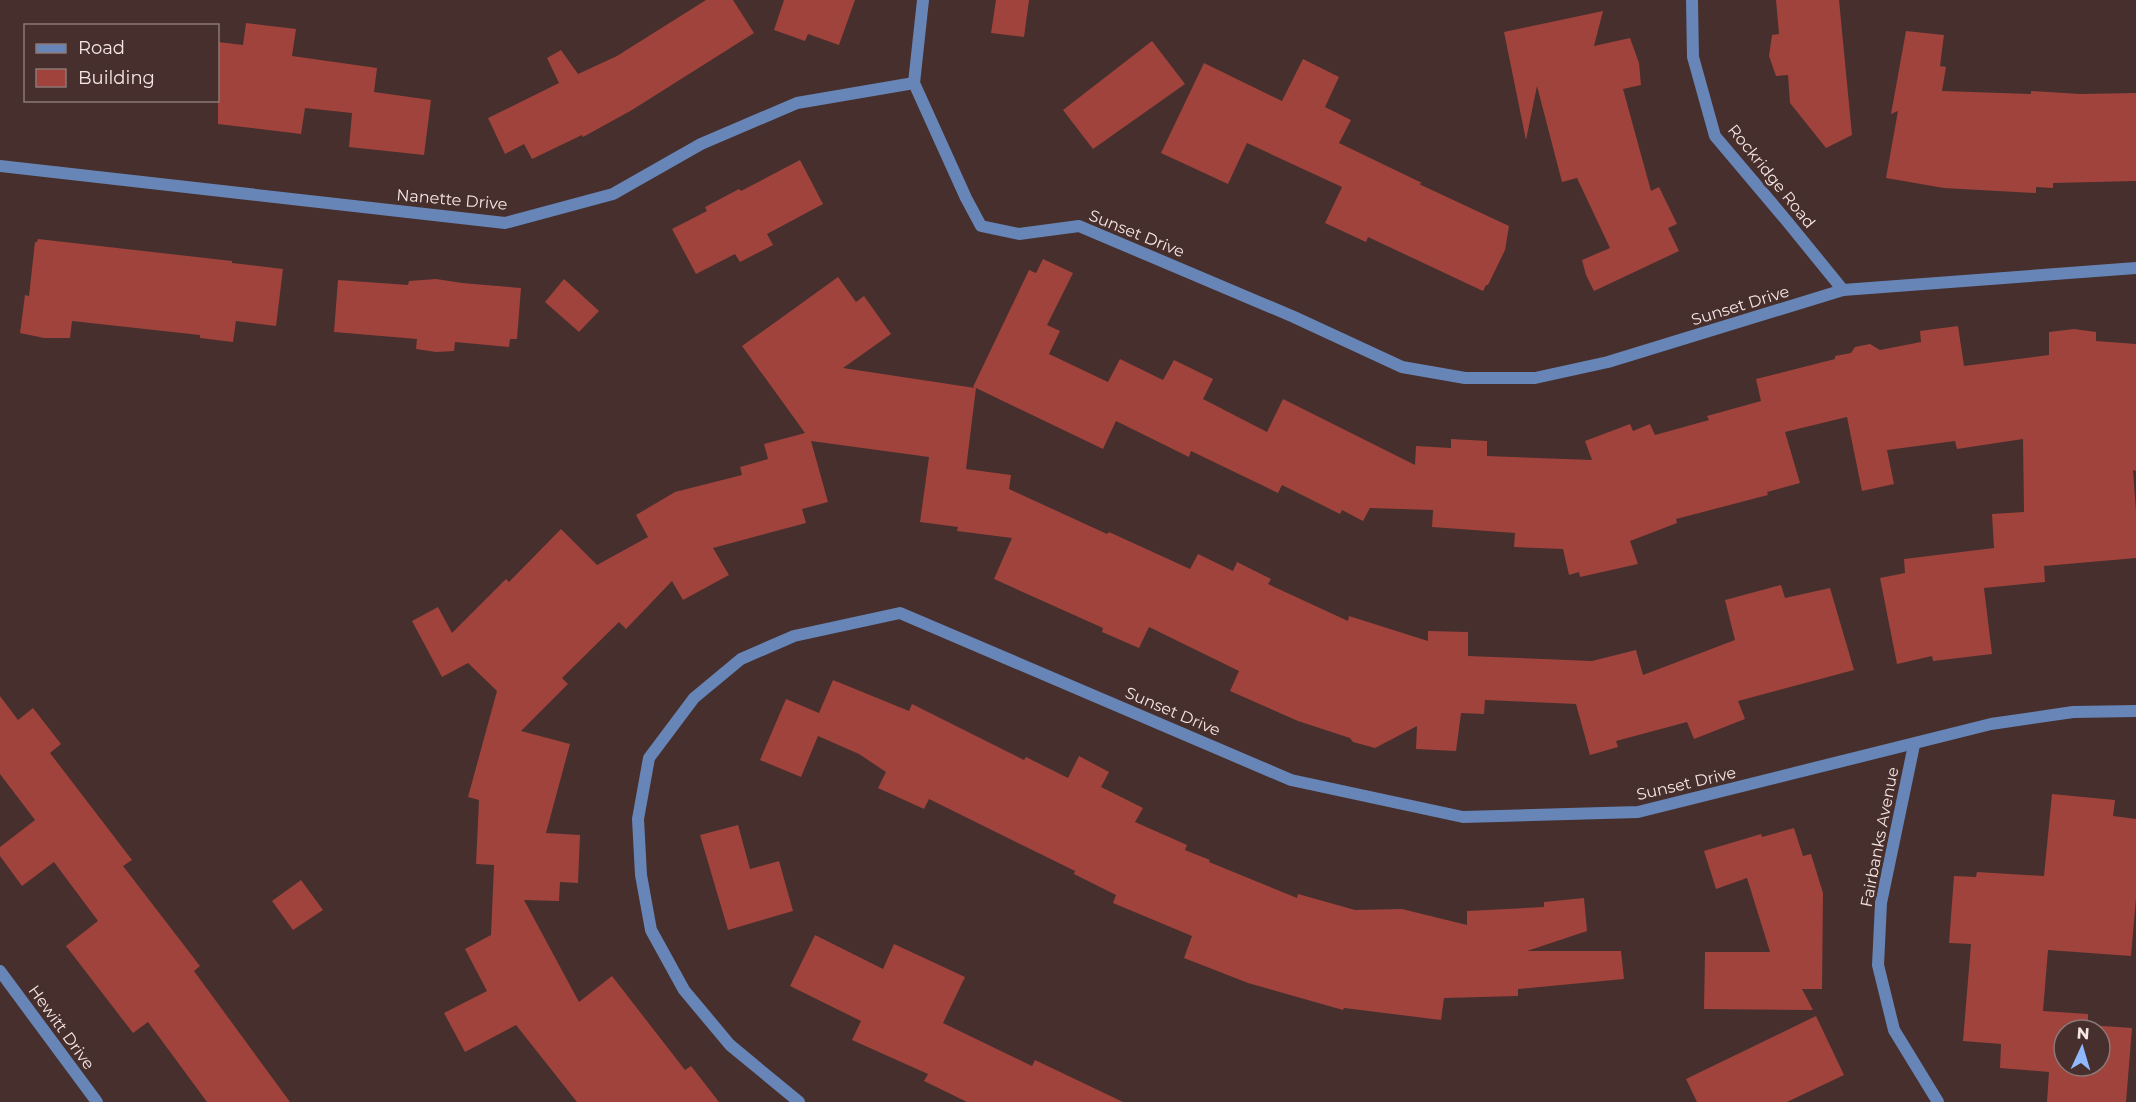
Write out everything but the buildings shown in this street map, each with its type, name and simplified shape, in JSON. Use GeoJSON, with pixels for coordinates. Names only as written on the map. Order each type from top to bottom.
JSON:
{"type":"FeatureCollection","features":[{"type":"Feature","properties":{"kind":"street"},"geometry":{"type":"LineString","coordinates":[[914,83],[923,0]]}},
{"type":"Feature","properties":{"kind":"street","name":"Rockridge Road"},"geometry":{"type":"LineString","coordinates":[[1692,0],[1693,57],[1715,136],[1842,290]]}},
{"type":"Feature","properties":{"kind":"street","name":"Nanette Drive"},"geometry":{"type":"LineString","coordinates":[[0,166],[505,223],[613,194],[701,144],[797,103],[914,83]]}},
{"type":"Feature","properties":{"kind":"street","name":"Sunset Drive"},"geometry":{"type":"LineString","coordinates":[[914,83],[981,226],[1019,234],[1079,226],[1294,317],[1402,367],[1465,378],[1535,378],[1608,362],[1842,290],[2136,268]]}},
{"type":"Feature","properties":{"kind":"street","name":"Sunset Drive"},"geometry":{"type":"LineString","coordinates":[[799,1102],[730,1045],[684,990],[651,930],[641,875],[638,819],[649,758],[693,698],[741,659],[794,636],[900,613],[1291,780],[1463,817],[1638,812],[1991,724],[2073,712],[2136,711]]}},
{"type":"Feature","properties":{"kind":"street","name":"Fairbanks Avenue"},"geometry":{"type":"LineString","coordinates":[[1914,745],[1881,903],[1878,965],[1894,1030],[1938,1102]]}},
{"type":"Feature","properties":{"kind":"street","name":"Hewitt Drive"},"geometry":{"type":"LineString","coordinates":[[0,971],[97,1102]]}}]}
